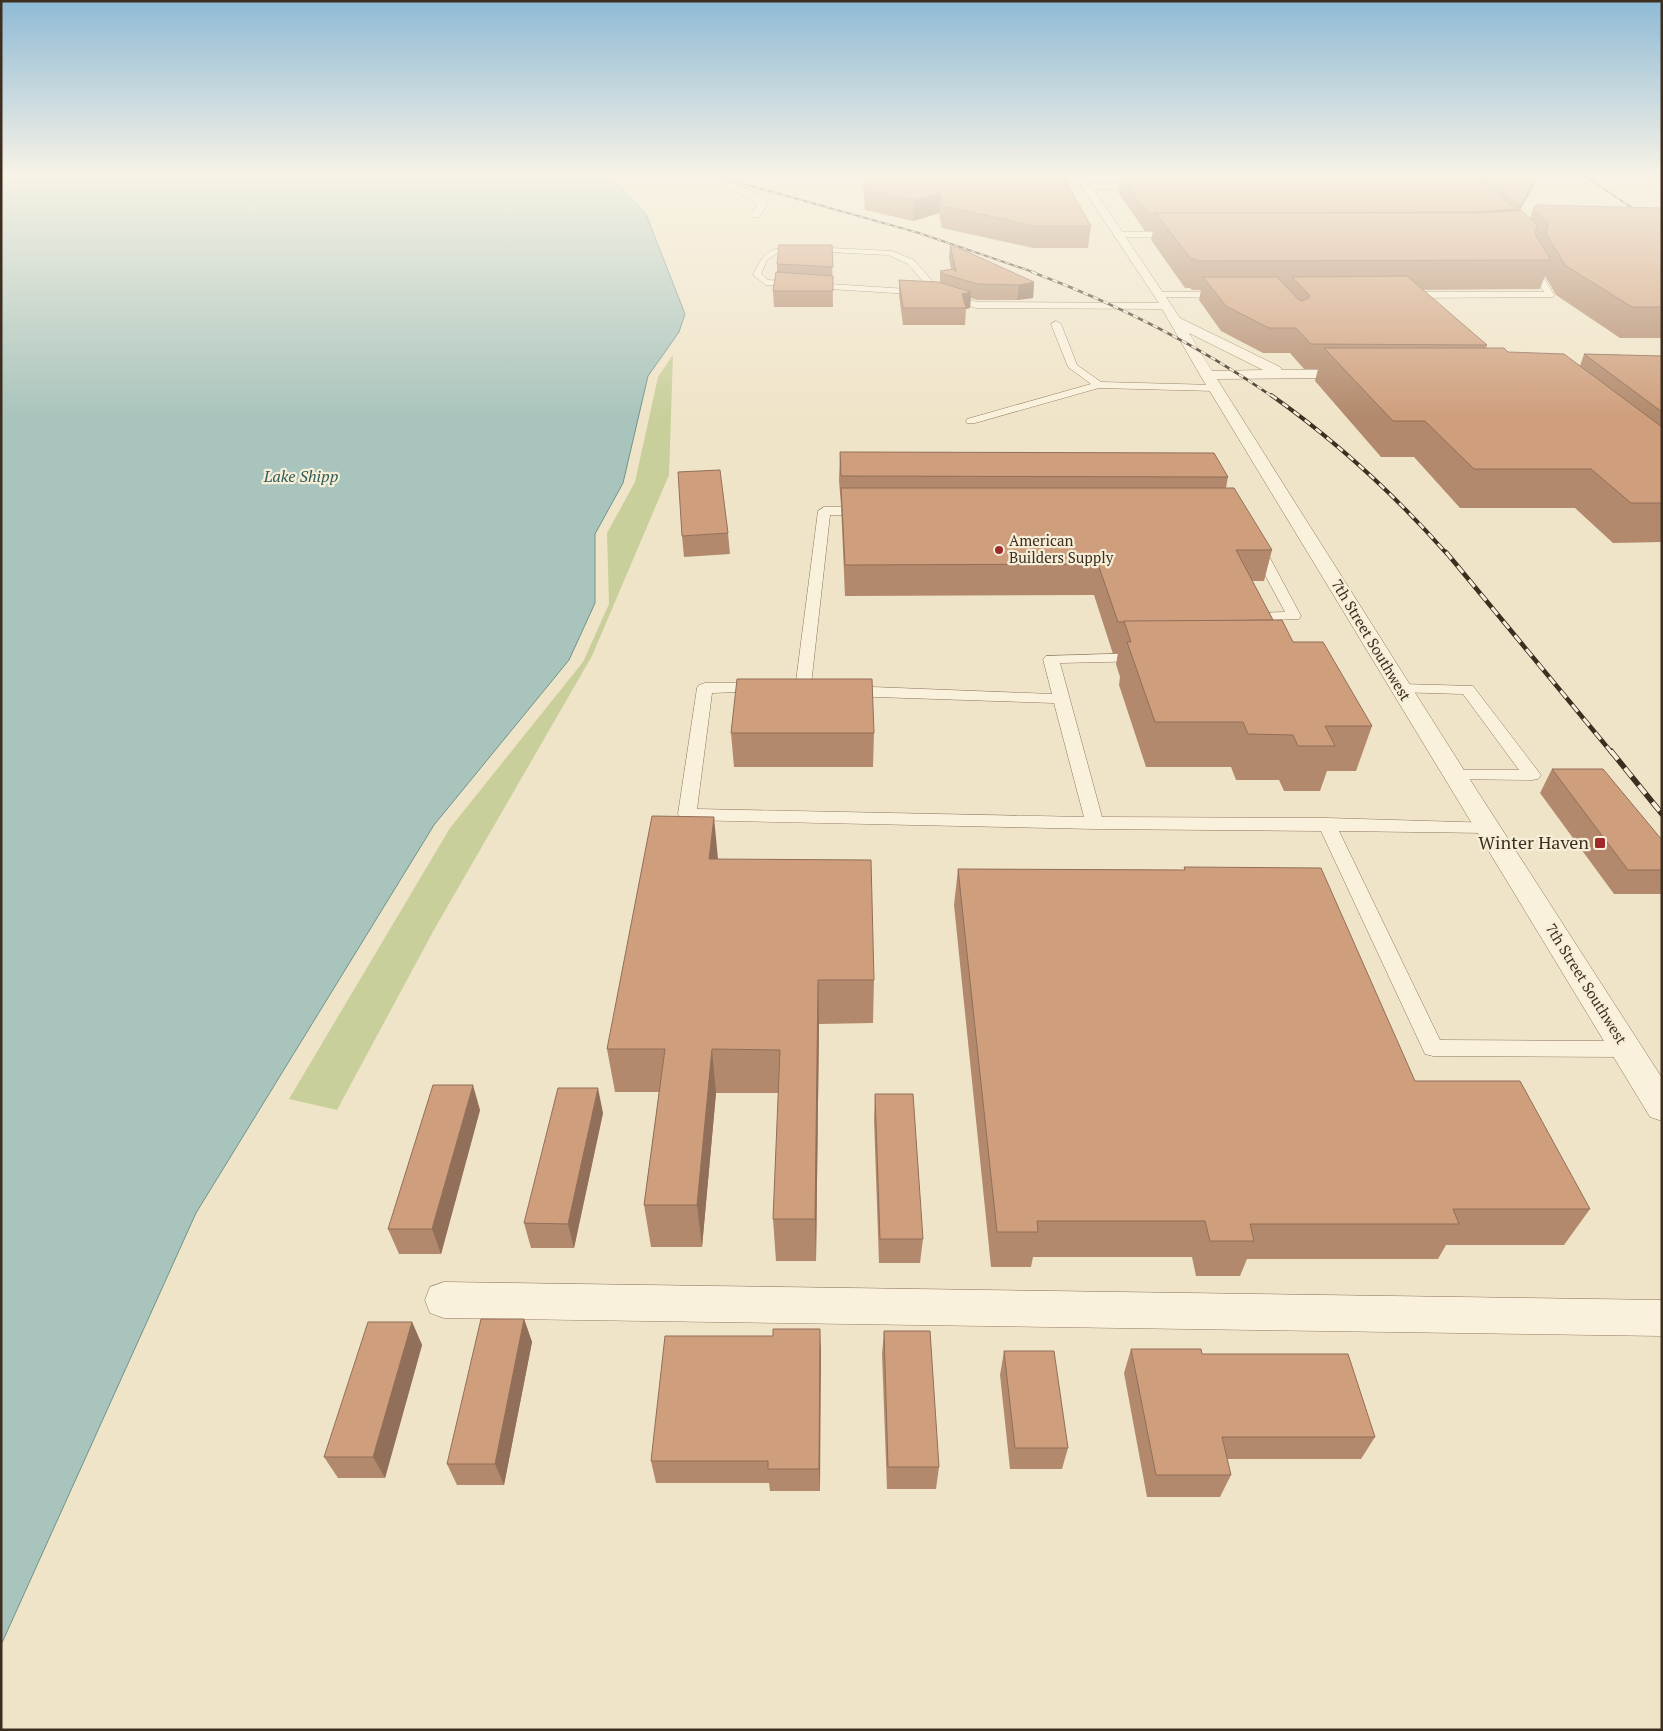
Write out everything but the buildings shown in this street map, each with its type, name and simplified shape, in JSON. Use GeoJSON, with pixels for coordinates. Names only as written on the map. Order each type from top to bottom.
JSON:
{"type":"FeatureCollection","features":[{"type":"Feature","properties":{"kind":"street","name":"7th Street Southwest"},"geometry":{"type":"LineString","coordinates":[[1134,256],[1454,775],[1662,1107]]}},
{"type":"Feature","properties":{"kind":"street"},"geometry":{"type":"LineString","coordinates":[[1167,307],[1272,369],[1304,375]]}},
{"type":"Feature","properties":{"kind":"street"},"geometry":{"type":"LineString","coordinates":[[1211,382],[1304,375],[1370,374]]}},
{"type":"Feature","properties":{"kind":"street"},"geometry":{"type":"LineString","coordinates":[[444,1300],[1662,1318]]}},
{"type":"Feature","properties":{"kind":"lane"},"geometry":{"type":"LineString","coordinates":[[768,256],[764,259],[758,275],[766,282],[938,293],[976,305],[1167,307],[1238,295]]}},
{"type":"Feature","properties":{"kind":"lane"},"geometry":{"type":"LineString","coordinates":[[896,256],[911,262],[938,293]]}},
{"type":"Feature","properties":{"kind":"lane"},"geometry":{"type":"LineString","coordinates":[[1392,295],[1550,295],[1531,261],[1532,256]]}},
{"type":"Feature","properties":{"kind":"lane"},"geometry":{"type":"LineString","coordinates":[[1056,324],[1073,367],[1099,386]]}},
{"type":"Feature","properties":{"kind":"lane"},"geometry":{"type":"LineString","coordinates":[[971,421],[1099,386],[1211,382]]}},
{"type":"Feature","properties":{"kind":"lane"},"geometry":{"type":"LineString","coordinates":[[803,689],[824,511],[883,511]]}},
{"type":"Feature","properties":{"kind":"lane"},"geometry":{"type":"LineString","coordinates":[[1247,529],[1294,616],[1256,616],[1269,641]]}},
{"type":"Feature","properties":{"kind":"lane"},"geometry":{"type":"LineString","coordinates":[[1095,823],[1050,659],[1159,658]]}},
{"type":"Feature","properties":{"kind":"lane"},"geometry":{"type":"LineString","coordinates":[[1062,699],[803,689],[705,688],[686,814],[1095,823],[1488,827]]}},
{"type":"Feature","properties":{"kind":"lane"},"geometry":{"type":"LineString","coordinates":[[1401,689],[1467,689],[1532,775],[1454,775]]}},
{"type":"Feature","properties":{"kind":"lane"},"geometry":{"type":"LineString","coordinates":[[1327,824],[1433,1048],[1626,1049]]}},
{"type":"Feature","properties":{"kind":"green space"},"geometry":{"type":"Polygon","coordinates":[[[673,355],[669,475],[592,656],[435,928],[337,1110],[289,1099],[450,828],[583,662],[609,604],[607,533],[635,482],[658,377],[673,355]]]}},
{"type":"Feature","properties":{"kind":"water","name":"Lake Shipp"},"geometry":{"type":"Polygon","coordinates":[[[1,256],[662,256],[685,314],[679,332],[648,376],[623,483],[595,534],[595,603],[569,660],[434,825],[196,1213],[1,1645],[1,256]]]}},
{"type":"Feature","properties":{"kind":"railway"},"geometry":{"type":"LineString","coordinates":[[986,256],[1036,273]]}},
{"type":"Feature","properties":{"kind":"railway"},"geometry":{"type":"LineString","coordinates":[[1032,272],[1064,284],[1156,327],[1216,360],[1273,397]]}},
{"type":"Feature","properties":{"kind":"railway"},"geometry":{"type":"LineString","coordinates":[[1271,395],[1364,469],[1447,554]]}},
{"type":"Feature","properties":{"kind":"railway"},"geometry":{"type":"LineString","coordinates":[[1446,552],[1612,753]]}},
{"type":"Feature","properties":{"kind":"railway"},"geometry":{"type":"LineString","coordinates":[[1611,751],[1662,814]]}},
{"type":"Feature","properties":{"kind":"place","name":"American Builders Supply"},"geometry":{"type":"Point","coordinates":[999,550]}},
{"type":"Feature","properties":{"kind":"place","name":"Winter Haven"},"geometry":{"type":"Point","coordinates":[1600,843]}}]}
